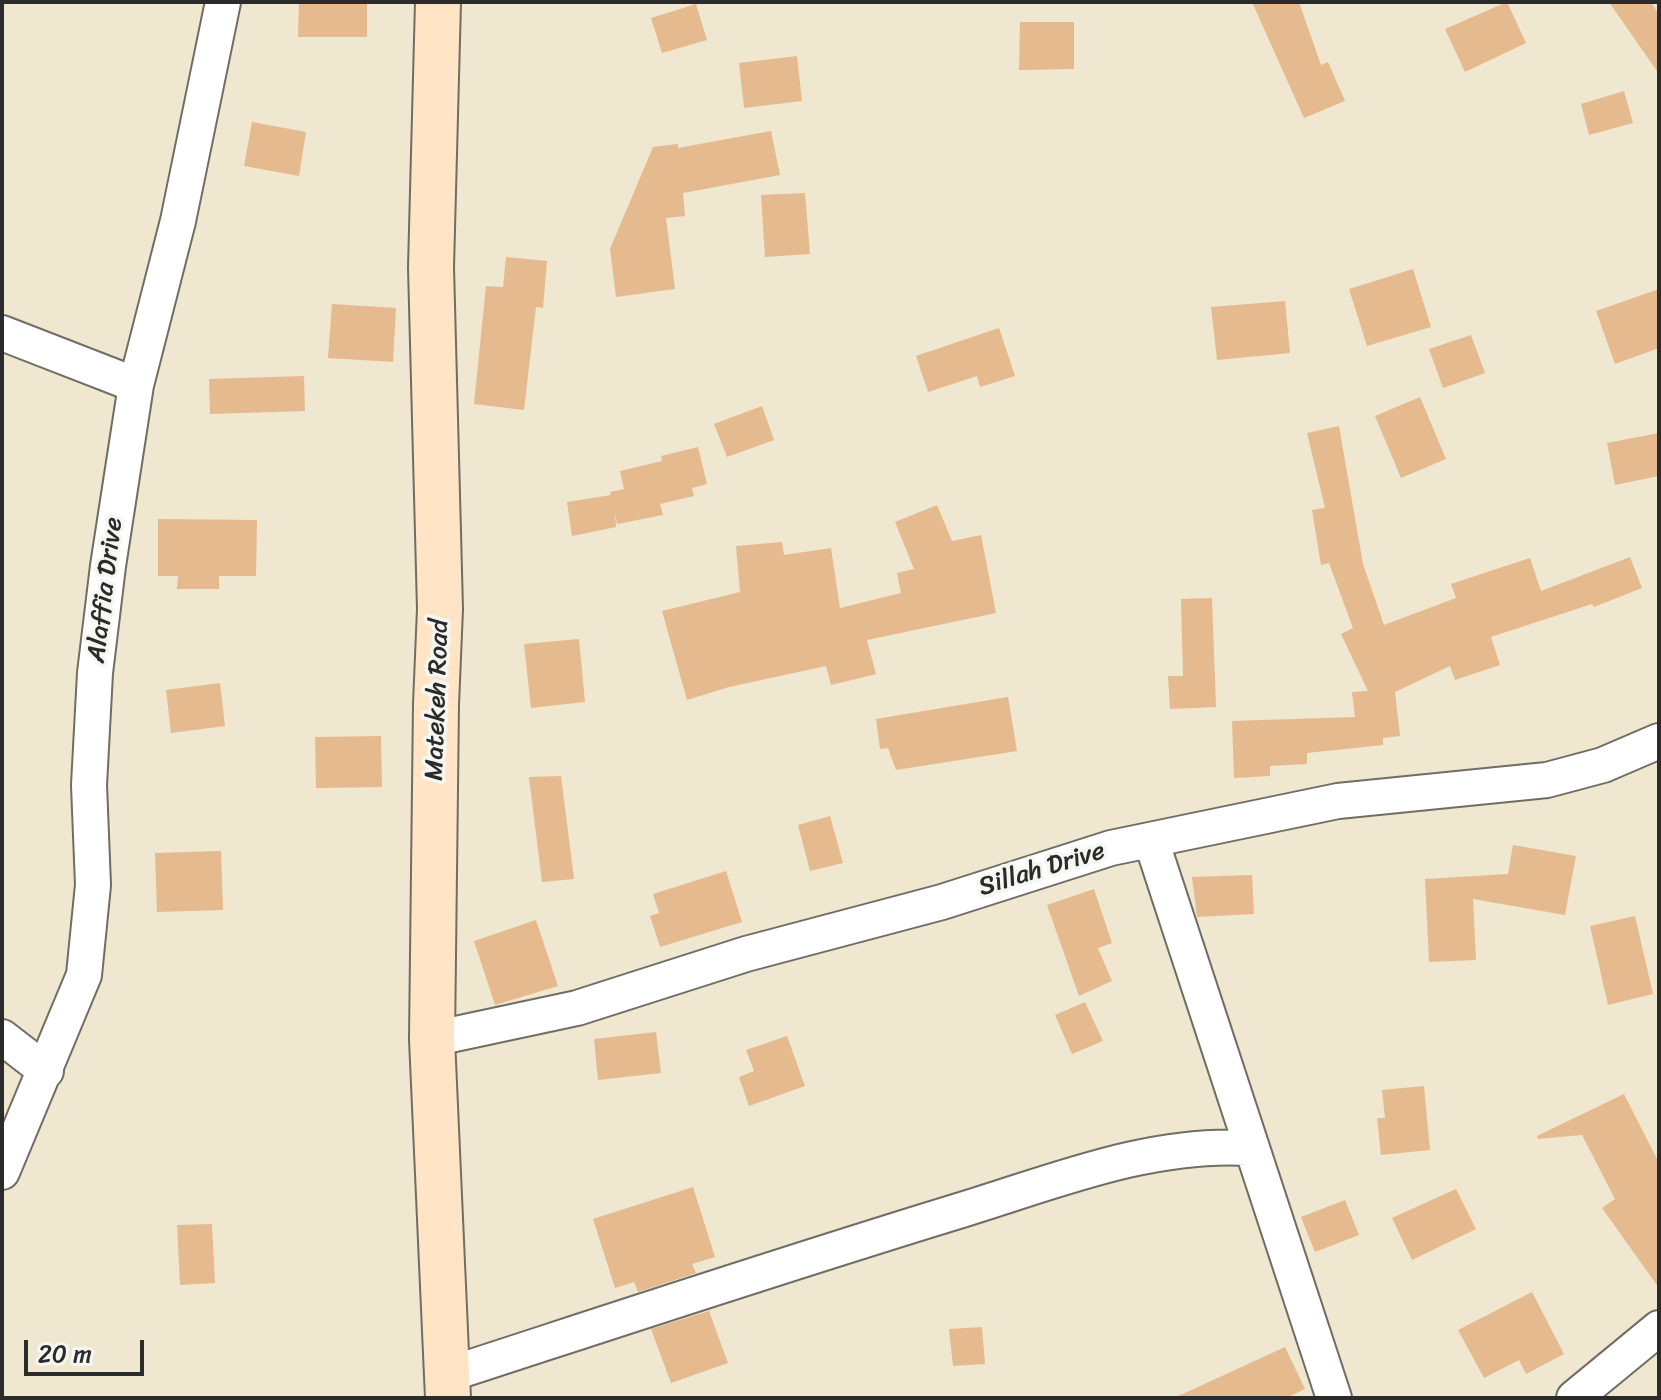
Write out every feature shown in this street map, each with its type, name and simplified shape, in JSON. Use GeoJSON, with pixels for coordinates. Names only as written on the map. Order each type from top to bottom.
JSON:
{"type":"FeatureCollection","features":[{"type":"Feature","properties":{"kind":"street","name":"Alaffia Drive"},"geometry":{"type":"LineString","coordinates":[[2,1172],[84,975],[93,885],[89,785],[95,673],[136,385],[178,221],[223,2]]}},
{"type":"Feature","properties":{"kind":"street","name":"Matekeh Road"},"geometry":{"type":"LineString","coordinates":[[438,2],[431,267],[440,609],[432,1039],[447,1387]]}},
{"type":"Feature","properties":{"kind":"street"},"geometry":{"type":"LineString","coordinates":[[2,333],[136,385]]}},
{"type":"Feature","properties":{"kind":"street","name":"Sillah Drive"},"geometry":{"type":"LineString","coordinates":[[432,1039],[577,1008],[746,954],[942,902],[1111,848],[1338,801],[1547,780],[1603,765],[1659,741]]}},
{"type":"Feature","properties":{"kind":"street"},"geometry":{"type":"LineString","coordinates":[[1151,840],[1249,1148],[1334,1398]]}},
{"type":"Feature","properties":{"kind":"street"},"geometry":{"type":"LineString","coordinates":[[2,1037],[46,1071]]}},
{"type":"Feature","properties":{"kind":"street"},"geometry":{"type":"LineString","coordinates":[[447,1387],[832,1250],[1155,1152],[1213,1146],[1249,1148]]}},
{"type":"Feature","properties":{"kind":"street"},"geometry":{"type":"LineString","coordinates":[[1574,1398],[1659,1328]]}},
{"type":"Feature","properties":{"kind":"building"},"geometry":{"type":"Polygon","coordinates":[[[299,2],[367,2],[367,37],[298,37],[299,2]]]}},
{"type":"Feature","properties":{"kind":"building"},"geometry":{"type":"Polygon","coordinates":[[[1252,2],[1299,2],[1321,65],[1328,62],[1345,101],[1304,118],[1252,2]]]}},
{"type":"Feature","properties":{"kind":"building"},"geometry":{"type":"Polygon","coordinates":[[[1507,2],[1526,43],[1465,72],[1445,29],[1507,2]]]}},
{"type":"Feature","properties":{"kind":"building"},"geometry":{"type":"Polygon","coordinates":[[[1609,2],[1651,2],[1659,15],[1659,74],[1609,2]]]}},
{"type":"Feature","properties":{"kind":"building"},"geometry":{"type":"Polygon","coordinates":[[[696,4],[707,40],[662,53],[651,18],[696,4]]]}},
{"type":"Feature","properties":{"kind":"building"},"geometry":{"type":"Polygon","coordinates":[[[1020,22],[1074,22],[1074,69],[1019,70],[1020,22]]]}},
{"type":"Feature","properties":{"kind":"building"},"geometry":{"type":"Polygon","coordinates":[[[797,56],[802,101],[744,108],[739,63],[797,56]]]}},
{"type":"Feature","properties":{"kind":"building"},"geometry":{"type":"Polygon","coordinates":[[[1624,91],[1633,123],[1589,135],[1581,104],[1624,91]]]}},
{"type":"Feature","properties":{"kind":"building"},"geometry":{"type":"Polygon","coordinates":[[[252,122],[306,132],[299,176],[244,166],[252,122]]]}},
{"type":"Feature","properties":{"kind":"building"},"geometry":{"type":"Polygon","coordinates":[[[771,131],[780,175],[683,193],[685,216],[666,218],[675,289],[616,297],[610,249],[653,147],[678,144],[678,148],[771,131]]]}},
{"type":"Feature","properties":{"kind":"building"},"geometry":{"type":"Polygon","coordinates":[[[805,193],[810,254],[765,257],[761,195],[805,193]]]}},
{"type":"Feature","properties":{"kind":"building"},"geometry":{"type":"Polygon","coordinates":[[[506,257],[547,261],[543,308],[536,307],[524,410],[474,404],[486,286],[503,287],[506,257]]]}},
{"type":"Feature","properties":{"kind":"building"},"geometry":{"type":"Polygon","coordinates":[[[1413,269],[1431,327],[1367,346],[1349,289],[1413,269]]]}},
{"type":"Feature","properties":{"kind":"building"},"geometry":{"type":"Polygon","coordinates":[[[1659,289],[1659,348],[1615,364],[1596,311],[1659,289]]]}},
{"type":"Feature","properties":{"kind":"building"},"geometry":{"type":"Polygon","coordinates":[[[1285,301],[1290,353],[1217,360],[1211,307],[1285,301]]]}},
{"type":"Feature","properties":{"kind":"building"},"geometry":{"type":"Polygon","coordinates":[[[332,304],[396,308],[393,362],[328,358],[332,304]]]}},
{"type":"Feature","properties":{"kind":"building"},"geometry":{"type":"Polygon","coordinates":[[[999,328],[1015,376],[980,387],[977,376],[928,392],[916,356],[999,328]]]}},
{"type":"Feature","properties":{"kind":"building"},"geometry":{"type":"Polygon","coordinates":[[[1471,335],[1485,373],[1443,388],[1429,349],[1471,335]]]}},
{"type":"Feature","properties":{"kind":"building"},"geometry":{"type":"Polygon","coordinates":[[[304,376],[305,411],[210,414],[209,379],[304,376]]]}},
{"type":"Feature","properties":{"kind":"building"},"geometry":{"type":"Polygon","coordinates":[[[1420,397],[1446,459],[1401,478],[1375,416],[1420,397]]]}},
{"type":"Feature","properties":{"kind":"building"},"geometry":{"type":"Polygon","coordinates":[[[762,406],[774,440],[727,457],[714,424],[762,406]]]}},
{"type":"Feature","properties":{"kind":"building"},"geometry":{"type":"Polygon","coordinates":[[[1339,426],[1363,564],[1384,625],[1456,598],[1451,584],[1530,558],[1541,591],[1630,557],[1642,588],[1594,607],[1592,604],[1491,637],[1500,665],[1455,680],[1450,666],[1395,692],[1400,736],[1383,738],[1383,745],[1307,753],[1307,764],[1270,766],[1270,776],[1234,778],[1232,721],[1355,717],[1352,692],[1368,691],[1341,634],[1353,628],[1329,563],[1321,565],[1312,510],[1325,508],[1307,433],[1339,426]]]}},
{"type":"Feature","properties":{"kind":"building"},"geometry":{"type":"Polygon","coordinates":[[[1659,433],[1659,476],[1615,485],[1607,443],[1659,433]]]}},
{"type":"Feature","properties":{"kind":"building"},"geometry":{"type":"Polygon","coordinates":[[[698,447],[707,484],[692,488],[694,496],[660,504],[663,515],[617,524],[615,512],[616,527],[572,536],[567,502],[611,495],[610,492],[624,489],[620,471],[662,461],[661,456],[698,447]]]}},
{"type":"Feature","properties":{"kind":"building"},"geometry":{"type":"Polygon","coordinates":[[[937,505],[952,541],[981,535],[996,613],[867,640],[876,674],[831,685],[826,666],[729,687],[687,700],[662,611],[740,592],[736,546],[782,542],[784,555],[831,548],[840,608],[901,593],[897,573],[914,569],[895,522],[937,505]]]}},
{"type":"Feature","properties":{"kind":"building"},"geometry":{"type":"Polygon","coordinates":[[[158,519],[257,520],[256,576],[219,576],[219,589],[177,589],[178,576],[158,576],[158,519]]]}},
{"type":"Feature","properties":{"kind":"building"},"geometry":{"type":"Polygon","coordinates":[[[1212,598],[1216,707],[1170,709],[1168,676],[1183,676],[1181,599],[1212,598]]]}},
{"type":"Feature","properties":{"kind":"building"},"geometry":{"type":"Polygon","coordinates":[[[579,639],[585,702],[531,708],[524,644],[579,639]]]}},
{"type":"Feature","properties":{"kind":"building"},"geometry":{"type":"Polygon","coordinates":[[[220,683],[225,726],[171,733],[166,690],[220,683]]]}},
{"type":"Feature","properties":{"kind":"building"},"geometry":{"type":"Polygon","coordinates":[[[1008,697],[1017,751],[896,770],[888,748],[880,749],[876,719],[1008,697]]]}},
{"type":"Feature","properties":{"kind":"building"},"geometry":{"type":"Polygon","coordinates":[[[381,736],[382,787],[316,788],[315,737],[381,736]]]}},
{"type":"Feature","properties":{"kind":"building"},"geometry":{"type":"Polygon","coordinates":[[[561,776],[574,879],[542,882],[529,777],[561,776]]]}},
{"type":"Feature","properties":{"kind":"building"},"geometry":{"type":"Polygon","coordinates":[[[830,816],[843,863],[810,871],[798,825],[830,816]]]}},
{"type":"Feature","properties":{"kind":"building"},"geometry":{"type":"Polygon","coordinates":[[[1513,845],[1576,856],[1565,915],[1473,899],[1476,960],[1429,962],[1425,879],[1508,874],[1513,845]]]}},
{"type":"Feature","properties":{"kind":"building"},"geometry":{"type":"Polygon","coordinates":[[[221,851],[223,910],[157,912],[155,853],[221,851]]]}},
{"type":"Feature","properties":{"kind":"building"},"geometry":{"type":"Polygon","coordinates":[[[726,871],[742,922],[660,947],[650,916],[659,913],[653,894],[726,871]]]}},
{"type":"Feature","properties":{"kind":"building"},"geometry":{"type":"Polygon","coordinates":[[[1252,875],[1254,914],[1197,917],[1192,877],[1252,875]]]}},
{"type":"Feature","properties":{"kind":"building"},"geometry":{"type":"Polygon","coordinates":[[[1094,889],[1112,943],[1098,948],[1112,981],[1079,996],[1047,905],[1094,889]]]}},
{"type":"Feature","properties":{"kind":"building"},"geometry":{"type":"Polygon","coordinates":[[[1635,916],[1653,994],[1608,1005],[1590,926],[1635,916]]]}},
{"type":"Feature","properties":{"kind":"building"},"geometry":{"type":"Polygon","coordinates":[[[536,920],[558,986],[495,1005],[474,941],[536,920]]]}},
{"type":"Feature","properties":{"kind":"building"},"geometry":{"type":"Polygon","coordinates":[[[1085,1002],[1103,1041],[1072,1054],[1055,1015],[1085,1002]]]}},
{"type":"Feature","properties":{"kind":"building"},"geometry":{"type":"Polygon","coordinates":[[[656,1032],[661,1073],[598,1080],[594,1039],[656,1032]]]}},
{"type":"Feature","properties":{"kind":"building"},"geometry":{"type":"Polygon","coordinates":[[[787,1036],[805,1086],[749,1106],[739,1077],[754,1071],[746,1050],[787,1036]]]}},
{"type":"Feature","properties":{"kind":"building"},"geometry":{"type":"Polygon","coordinates":[[[1424,1086],[1430,1150],[1381,1155],[1377,1118],[1385,1118],[1382,1090],[1424,1086]]]}},
{"type":"Feature","properties":{"kind":"building"},"geometry":{"type":"Polygon","coordinates":[[[1624,1094],[1659,1163],[1659,1288],[1602,1208],[1615,1199],[1582,1135],[1538,1139],[1537,1136],[1624,1094]]]}},
{"type":"Feature","properties":{"kind":"building"},"geometry":{"type":"Polygon","coordinates":[[[693,1187],[715,1257],[692,1264],[696,1273],[638,1292],[634,1282],[615,1288],[593,1219],[693,1187]]]}},
{"type":"Feature","properties":{"kind":"building"},"geometry":{"type":"Polygon","coordinates":[[[1456,1189],[1476,1229],[1412,1260],[1392,1218],[1456,1189]]]}},
{"type":"Feature","properties":{"kind":"building"},"geometry":{"type":"Polygon","coordinates":[[[1345,1200],[1359,1235],[1315,1252],[1301,1217],[1345,1200]]]}},
{"type":"Feature","properties":{"kind":"building"},"geometry":{"type":"Polygon","coordinates":[[[212,1224],[215,1283],[180,1285],[177,1225],[212,1224]]]}},
{"type":"Feature","properties":{"kind":"building"},"geometry":{"type":"Polygon","coordinates":[[[1532,1292],[1564,1354],[1526,1374],[1519,1360],[1484,1378],[1458,1330],[1532,1292]]]}},
{"type":"Feature","properties":{"kind":"building"},"geometry":{"type":"Polygon","coordinates":[[[709,1311],[728,1363],[671,1383],[651,1329],[709,1311]]]}},
{"type":"Feature","properties":{"kind":"building"},"geometry":{"type":"Polygon","coordinates":[[[982,1327],[985,1364],[953,1366],[949,1329],[982,1327]]]}},
{"type":"Feature","properties":{"kind":"building"},"geometry":{"type":"Polygon","coordinates":[[[1285,1347],[1305,1389],[1286,1398],[1174,1398],[1285,1347]]]}}]}
